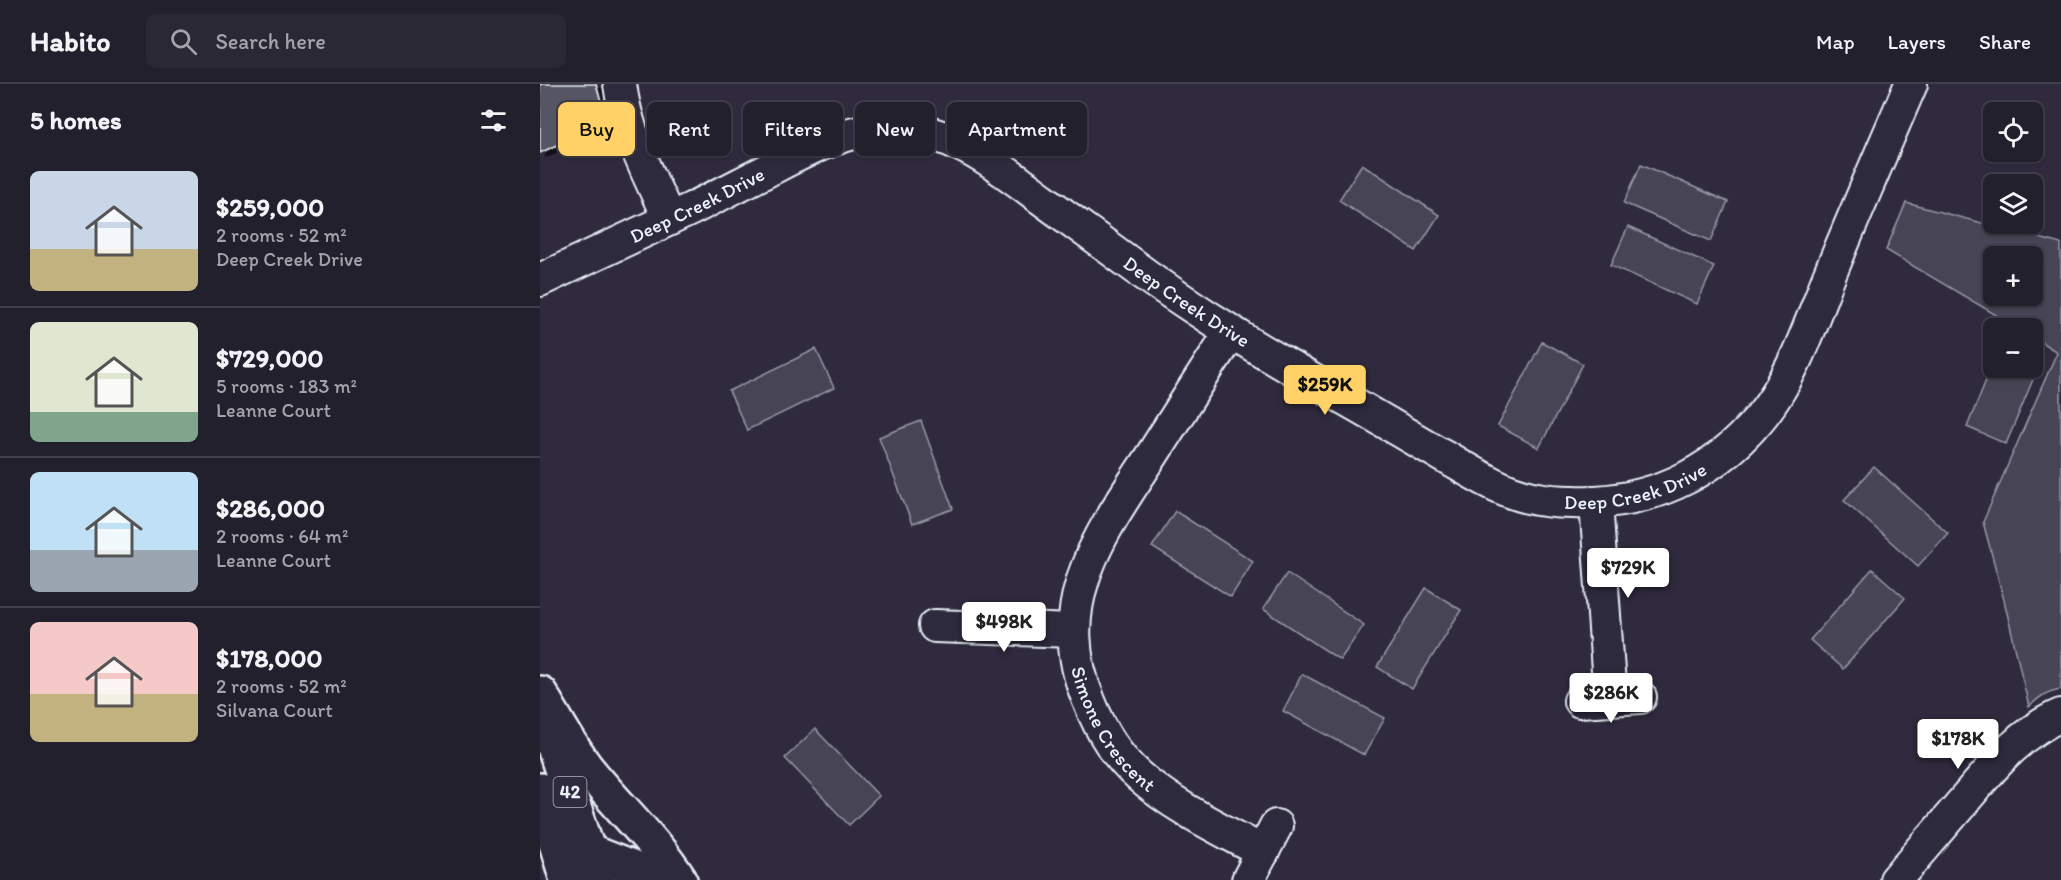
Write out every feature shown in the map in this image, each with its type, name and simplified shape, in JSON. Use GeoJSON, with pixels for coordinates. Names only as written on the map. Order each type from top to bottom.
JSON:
{"type":"FeatureCollection","features":[{"type":"Feature","properties":{"kind":"main road"},"geometry":{"type":"LineString","coordinates":[[540,693],[584,765],[664,855],[680,880]]}},
{"type":"Feature","properties":{"kind":"main road","name":"42"},"geometry":{"type":"LineString","coordinates":[[540,705],[594,866]]}},
{"type":"Feature","properties":{"kind":"main road","name":"42"},"geometry":{"type":"LineString","coordinates":[[540,790],[567,880]]}},
{"type":"Feature","properties":{"kind":"main road"},"geometry":{"type":"LineString","coordinates":[[556,843],[594,866],[634,868],[662,880]]}},
{"type":"Feature","properties":{"kind":"street"},"geometry":{"type":"LineString","coordinates":[[620,84],[631,132],[640,158],[669,219]]}},
{"type":"Feature","properties":{"kind":"street","name":"Deep Creek Drive"},"geometry":{"type":"LineString","coordinates":[[540,280],[829,140],[855,132],[878,129],[897,128],[932,134],[952,140],[1006,172],[1145,274],[1231,332],[1493,483],[1514,493],[1539,500],[1596,503],[1641,496],[1689,478],[1724,455],[1761,418],[1790,369],[1911,84]]}},
{"type":"Feature","properties":{"kind":"street","name":"Simone Crescent"},"geometry":{"type":"LineString","coordinates":[[1231,332],[1099,538],[1082,578],[1076,606],[1074,653],[1078,674],[1097,721],[1108,740],[1139,776],[1174,802],[1270,839],[1248,880]]}},
{"type":"Feature","properties":{"kind":"street"},"geometry":{"type":"LineString","coordinates":[[1596,503],[1610,699]]}},
{"type":"Feature","properties":{"kind":"street"},"geometry":{"type":"LineString","coordinates":[[935,626],[1074,631]]}},
{"type":"Feature","properties":{"kind":"street"},"geometry":{"type":"LineString","coordinates":[[1896,880],[1994,765],[2021,738],[2044,723],[2061,716]]}},
{"type":"Feature","properties":{"kind":"shaded area"},"geometry":{"type":"Polygon","coordinates":[[[1362,164],[1439,215],[1416,251],[1339,200],[1362,164]]]}},
{"type":"Feature","properties":{"kind":"shaded area"},"geometry":{"type":"Polygon","coordinates":[[[1641,164],[1728,202],[1711,241],[1624,203],[1641,164]]]}},
{"type":"Feature","properties":{"kind":"shaded area"},"geometry":{"type":"Polygon","coordinates":[[[1906,203],[1983,223],[1983,234],[2023,234],[2061,244],[2061,689],[2044,695],[2029,707],[1983,522],[2057,352],[2043,343],[2043,318],[2001,318],[1886,250],[1906,203]]]}},
{"type":"Feature","properties":{"kind":"shaded area"},"geometry":{"type":"Polygon","coordinates":[[[1628,227],[1714,266],[1697,304],[1611,265],[1628,227]]]}},
{"type":"Feature","properties":{"kind":"shaded area"},"geometry":{"type":"Polygon","coordinates":[[[1542,342],[1583,364],[1539,448],[1498,426],[1542,342]]]}},
{"type":"Feature","properties":{"kind":"shaded area"},"geometry":{"type":"Polygon","coordinates":[[[816,349],[834,388],[747,430],[729,391],[816,349]]]}},
{"type":"Feature","properties":{"kind":"shaded area"},"geometry":{"type":"Polygon","coordinates":[[[1987,378],[2034,378],[2006,444],[1967,427],[1987,378]]]}},
{"type":"Feature","properties":{"kind":"shaded area"},"geometry":{"type":"Polygon","coordinates":[[[921,421],[953,509],[912,524],[879,437],[921,421]]]}},
{"type":"Feature","properties":{"kind":"shaded area"},"geometry":{"type":"Polygon","coordinates":[[[1874,467],[1948,533],[1918,566],[1844,500],[1874,467]]]}},
{"type":"Feature","properties":{"kind":"shaded area"},"geometry":{"type":"Polygon","coordinates":[[[1175,511],[1253,561],[1231,597],[1152,547],[1175,511]]]}},
{"type":"Feature","properties":{"kind":"shaded area"},"geometry":{"type":"Polygon","coordinates":[[[1872,569],[1905,598],[1843,669],[1810,640],[1872,569]]]}},
{"type":"Feature","properties":{"kind":"shaded area"},"geometry":{"type":"Polygon","coordinates":[[[1287,573],[1364,625],[1340,660],[1263,609],[1287,573]]]}},
{"type":"Feature","properties":{"kind":"shaded area"},"geometry":{"type":"Polygon","coordinates":[[[1426,588],[1461,610],[1412,689],[1377,667],[1426,588]]]}},
{"type":"Feature","properties":{"kind":"shaded area"},"geometry":{"type":"Polygon","coordinates":[[[1302,674],[1385,718],[1364,755],[1283,711],[1302,674]]]}},
{"type":"Feature","properties":{"kind":"shaded area"},"geometry":{"type":"Polygon","coordinates":[[[815,729],[879,796],[849,825],[785,758],[815,729]]]}},
{"type":"Feature","properties":{"kind":"building"},"geometry":{"type":"Polygon","coordinates":[[[540,84],[596,84],[601,102],[558,102],[558,144],[540,153],[540,84]]]}}]}
